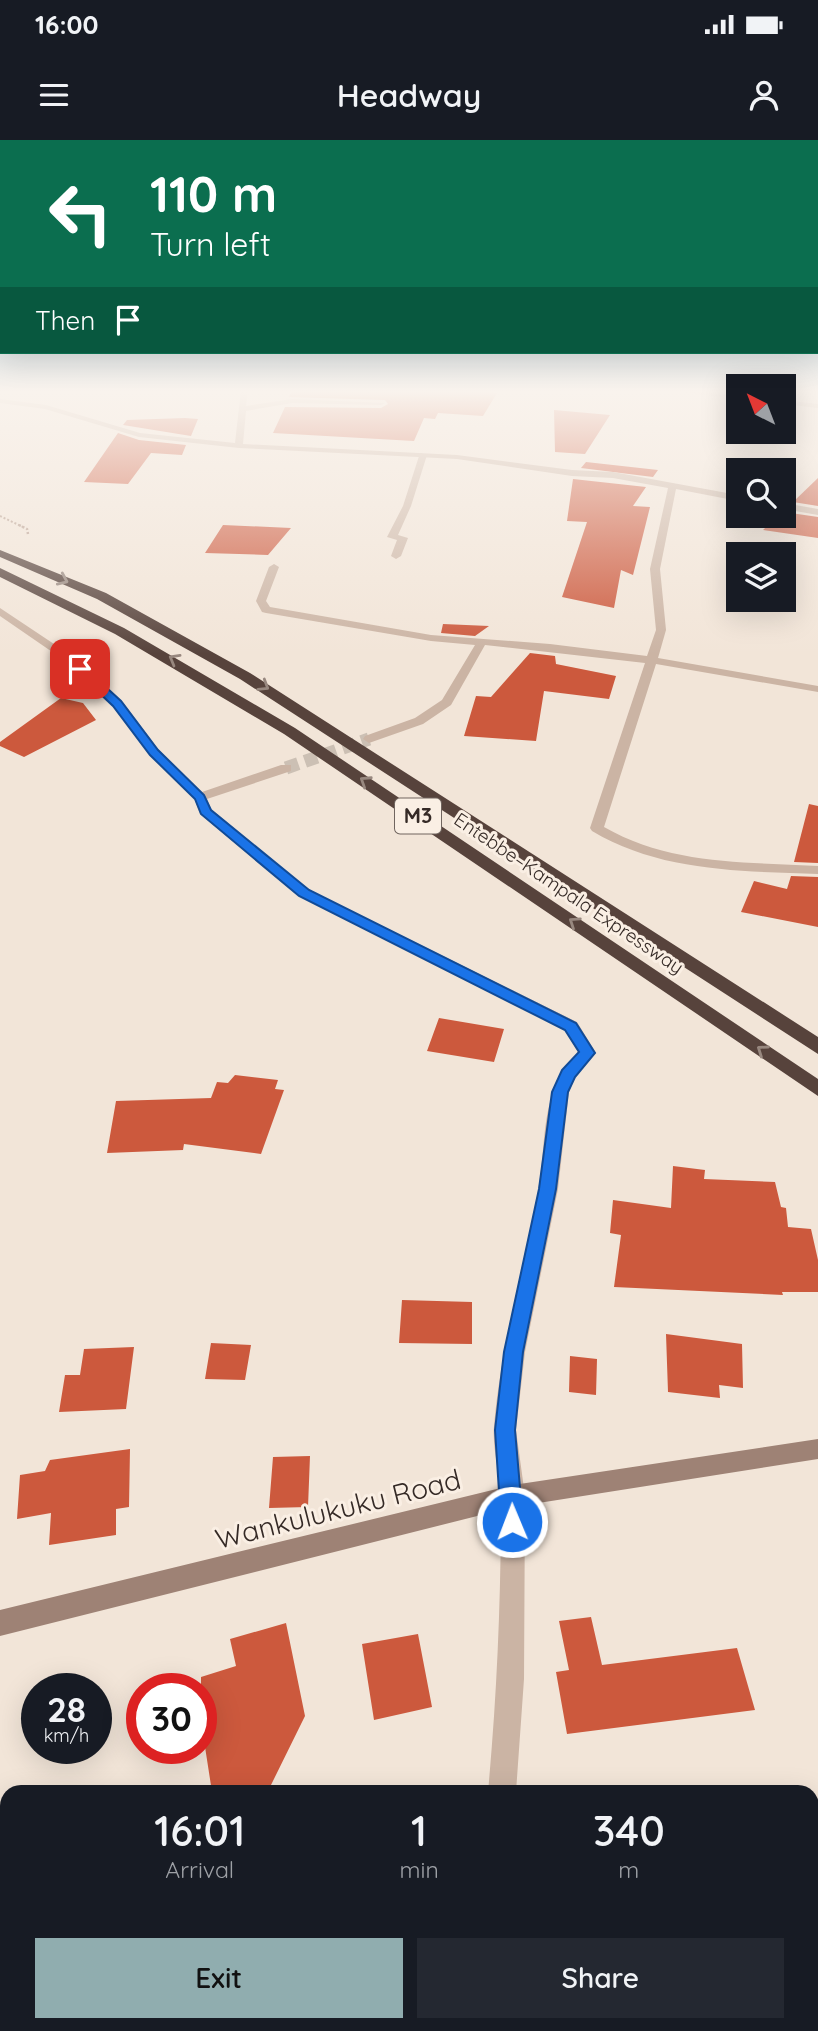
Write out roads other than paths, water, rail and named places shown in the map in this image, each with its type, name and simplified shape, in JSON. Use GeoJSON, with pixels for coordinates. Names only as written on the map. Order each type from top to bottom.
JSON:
{"type":"FeatureCollection","features":[{"type":"Feature","properties":{"kind":"highway","name":"Entebbe–Kampala Expressway"},"geometry":{"type":"LineString","coordinates":[[0,554],[122,606],[220,659],[308,713],[818,1047]]}},
{"type":"Feature","properties":{"kind":"highway","name":"Entebbe–Kampala Expressway"},"geometry":{"type":"LineString","coordinates":[[0,572],[74,605],[173,658],[269,717],[818,1089]]}},
{"type":"Feature","properties":{"kind":"main road","name":"Wankulukuku Road"},"geometry":{"type":"LineString","coordinates":[[0,1623],[513,1496],[818,1449]]}},
{"type":"Feature","properties":{"kind":"street"},"geometry":{"type":"LineString","coordinates":[[396,556],[403,538],[392,537],[407,506],[416,478]]}},
{"type":"Feature","properties":{"kind":"street"},"geometry":{"type":"LineString","coordinates":[[629,478],[726,496]]}},
{"type":"Feature","properties":{"kind":"street"},"geometry":{"type":"LineString","coordinates":[[672,487],[655,569],[661,630],[650,660],[643,693],[597,828],[610,837],[639,849],[699,863],[818,870]]}},
{"type":"Feature","properties":{"kind":"street"},"geometry":{"type":"LineString","coordinates":[[796,508],[818,512]]}},
{"type":"Feature","properties":{"kind":"street"},"geometry":{"type":"LineString","coordinates":[[274,567],[261,601],[266,610],[431,638],[538,646],[650,660],[818,689]]}},
{"type":"Feature","properties":{"kind":"street"},"geometry":{"type":"LineString","coordinates":[[1,612],[65,656],[117,704],[154,752],[200,797],[205,811],[304,893],[570,1027],[587,1053],[568,1074],[560,1092],[548,1189],[514,1352],[505,1430],[513,1496],[511,1679],[503,1785]]}},
{"type":"Feature","properties":{"kind":"street"},"geometry":{"type":"LineString","coordinates":[[369,739],[419,721],[447,702],[481,643]]}},
{"type":"Feature","properties":{"kind":"street"},"geometry":{"type":"LineString","coordinates":[[200,797],[286,768]]}},
{"type":"Feature","properties":{"kind":"tunnel"},"geometry":{"type":"LineString","coordinates":[[286,768],[369,739]]}}]}
